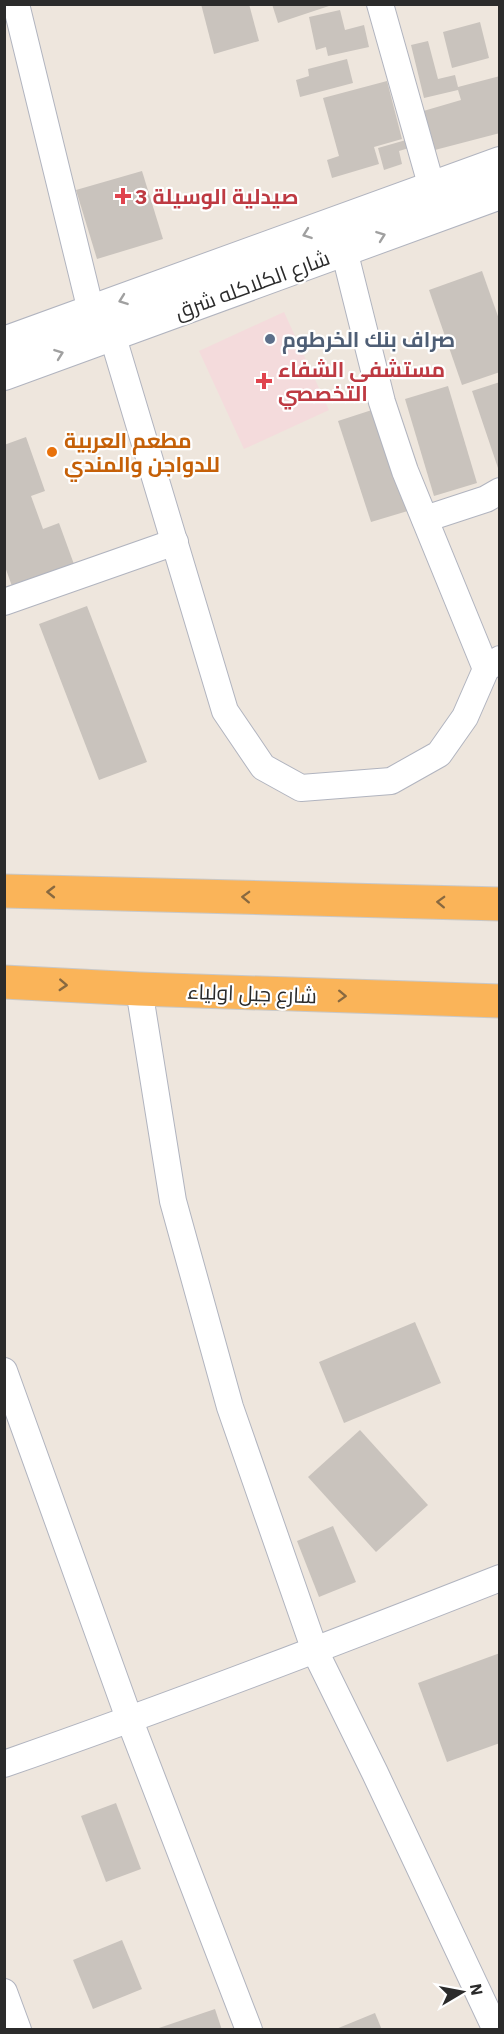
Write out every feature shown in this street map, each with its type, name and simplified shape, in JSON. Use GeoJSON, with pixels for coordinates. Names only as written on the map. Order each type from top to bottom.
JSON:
{"type":"FeatureCollection","features":[{"type":"Feature","properties":{"kind":"highway"},"geometry":{"type":"LineString","coordinates":[[4,891],[500,904]]}},
{"type":"Feature","properties":{"kind":"highway","name":"شارع جبل اولياء"},"geometry":{"type":"LineString","coordinates":[[4,982],[139,990],[500,1001]]}},
{"type":"Feature","properties":{"kind":"street"},"geometry":{"type":"LineString","coordinates":[[16,4],[91,311]]}},
{"type":"Feature","properties":{"kind":"street"},"geometry":{"type":"LineString","coordinates":[[380,4],[432,188]]}},
{"type":"Feature","properties":{"kind":"street","name":"شارع الكلاكله شرق"},"geometry":{"type":"LineString","coordinates":[[4,343],[500,163]]}},
{"type":"Feature","properties":{"kind":"street","name":"شارع الكلاكله شرق"},"geometry":{"type":"LineString","coordinates":[[4,374],[500,193]]}},
{"type":"Feature","properties":{"kind":"street"},"geometry":{"type":"LineString","coordinates":[[112,334],[225,711],[263,767],[301,788],[391,781],[439,754],[465,717],[493,664],[405,471],[382,402],[344,250]]}},
{"type":"Feature","properties":{"kind":"street"},"geometry":{"type":"LineString","coordinates":[[425,519],[486,499],[500,490]]}},
{"type":"Feature","properties":{"kind":"street"},"geometry":{"type":"LineString","coordinates":[[4,602],[175,542]]}},
{"type":"Feature","properties":{"kind":"street"},"geometry":{"type":"LineString","coordinates":[[139,990],[173,1201],[230,1407],[315,1651],[496,2030]]}},
{"type":"Feature","properties":{"kind":"street"},"geometry":{"type":"LineString","coordinates":[[4,1371],[130,1721],[249,2030]]}},
{"type":"Feature","properties":{"kind":"street"},"geometry":{"type":"LineString","coordinates":[[4,1764],[130,1721],[500,1578]]}},
{"type":"Feature","properties":{"kind":"street"},"geometry":{"type":"LineString","coordinates":[[4,1992],[18,2030]]}},
{"type":"Feature","properties":{"kind":"shaded area","name":"مستشفى الشفاء التخصصي"},"geometry":{"type":"Polygon","coordinates":[[[284,312],[329,410],[244,449],[199,351],[284,312]]]}},
{"type":"Feature","properties":{"kind":"building"},"geometry":{"type":"Polygon","coordinates":[[[201,4],[249,4],[259,41],[214,54],[201,4]]]}},
{"type":"Feature","properties":{"kind":"building"},"geometry":{"type":"Polygon","coordinates":[[[272,4],[332,4],[332,5],[278,23],[272,4]]]}},
{"type":"Feature","properties":{"kind":"building"},"geometry":{"type":"Polygon","coordinates":[[[340,10],[345,30],[364,25],[369,47],[328,56],[326,47],[316,50],[309,17],[340,10]]]}},
{"type":"Feature","properties":{"kind":"building"},"geometry":{"type":"Polygon","coordinates":[[[480,22],[489,58],[452,68],[443,32],[480,22]]]}},
{"type":"Feature","properties":{"kind":"building"},"geometry":{"type":"Polygon","coordinates":[[[428,41],[438,79],[455,75],[458,87],[500,76],[500,133],[431,151],[420,112],[461,100],[458,90],[424,98],[411,45],[428,41]]]}},
{"type":"Feature","properties":{"kind":"building"},"geometry":{"type":"Polygon","coordinates":[[[347,59],[353,83],[300,97],[296,80],[309,76],[308,69],[347,59]]]}},
{"type":"Feature","properties":{"kind":"building"},"geometry":{"type":"Polygon","coordinates":[[[387,81],[402,139],[374,147],[379,164],[332,178],[327,160],[339,156],[323,98],[387,81]]]}},
{"type":"Feature","properties":{"kind":"building"},"geometry":{"type":"Polygon","coordinates":[[[406,140],[409,148],[399,151],[402,164],[384,170],[378,148],[406,140]]]}},
{"type":"Feature","properties":{"kind":"building"},"geometry":{"type":"Polygon","coordinates":[[[142,171],[163,239],[97,259],[76,190],[142,171]]]}},
{"type":"Feature","properties":{"kind":"building"},"geometry":{"type":"Polygon","coordinates":[[[482,271],[500,322],[500,372],[462,385],[429,290],[482,271]]]}},
{"type":"Feature","properties":{"kind":"building"},"geometry":{"type":"Polygon","coordinates":[[[500,382],[500,471],[499,471],[472,391],[500,382]]]}},
{"type":"Feature","properties":{"kind":"building"},"geometry":{"type":"Polygon","coordinates":[[[448,386],[477,483],[434,496],[405,399],[448,386]]]}},
{"type":"Feature","properties":{"kind":"building"},"geometry":{"type":"Polygon","coordinates":[[[378,408],[411,510],[371,522],[338,421],[378,408]]]}},
{"type":"Feature","properties":{"kind":"building"},"geometry":{"type":"Polygon","coordinates":[[[26,437],[45,491],[31,496],[43,529],[59,523],[75,567],[13,589],[4,564],[4,445],[26,437]]]}},
{"type":"Feature","properties":{"kind":"building"},"geometry":{"type":"Polygon","coordinates":[[[87,606],[147,762],[99,780],[39,624],[87,606]]]}},
{"type":"Feature","properties":{"kind":"building"},"geometry":{"type":"Polygon","coordinates":[[[415,1322],[441,1383],[344,1423],[319,1362],[415,1322]]]}},
{"type":"Feature","properties":{"kind":"building"},"geometry":{"type":"Polygon","coordinates":[[[360,1430],[428,1505],[376,1552],[308,1477],[360,1430]]]}},
{"type":"Feature","properties":{"kind":"building"},"geometry":{"type":"Polygon","coordinates":[[[333,1526],[356,1582],[319,1597],[297,1541],[333,1526]]]}},
{"type":"Feature","properties":{"kind":"building"},"geometry":{"type":"Polygon","coordinates":[[[500,1653],[500,1743],[447,1762],[418,1683],[500,1653]]]}},
{"type":"Feature","properties":{"kind":"building"},"geometry":{"type":"Polygon","coordinates":[[[116,1803],[141,1869],[106,1882],[81,1816],[116,1803]]]}},
{"type":"Feature","properties":{"kind":"building"},"geometry":{"type":"Polygon","coordinates":[[[122,1940],[142,1989],[93,2009],[73,1960],[122,1940]]]}},
{"type":"Feature","properties":{"kind":"building"},"geometry":{"type":"Polygon","coordinates":[[[215,2009],[222,2030],[156,2030],[156,2029],[215,2009]]]}},
{"type":"Feature","properties":{"kind":"building"},"geometry":{"type":"Polygon","coordinates":[[[375,2013],[382,2030],[336,2030],[336,2029],[375,2013]]]}},
{"type":"Feature","properties":{"kind":"place","name":"صيدلية الوسيلة 3"},"geometry":{"type":"Point","coordinates":[123,196]}},
{"type":"Feature","properties":{"kind":"place","name":"صراف بنك الخرطوم"},"geometry":{"type":"Point","coordinates":[270,339]}},
{"type":"Feature","properties":{"kind":"place","name":"مستشفى الشفاء التخصصي"},"geometry":{"type":"Point","coordinates":[264,381]}},
{"type":"Feature","properties":{"kind":"place","name":"مطعم العربية للدواجن والمندي"},"geometry":{"type":"Point","coordinates":[52,452]}}]}
